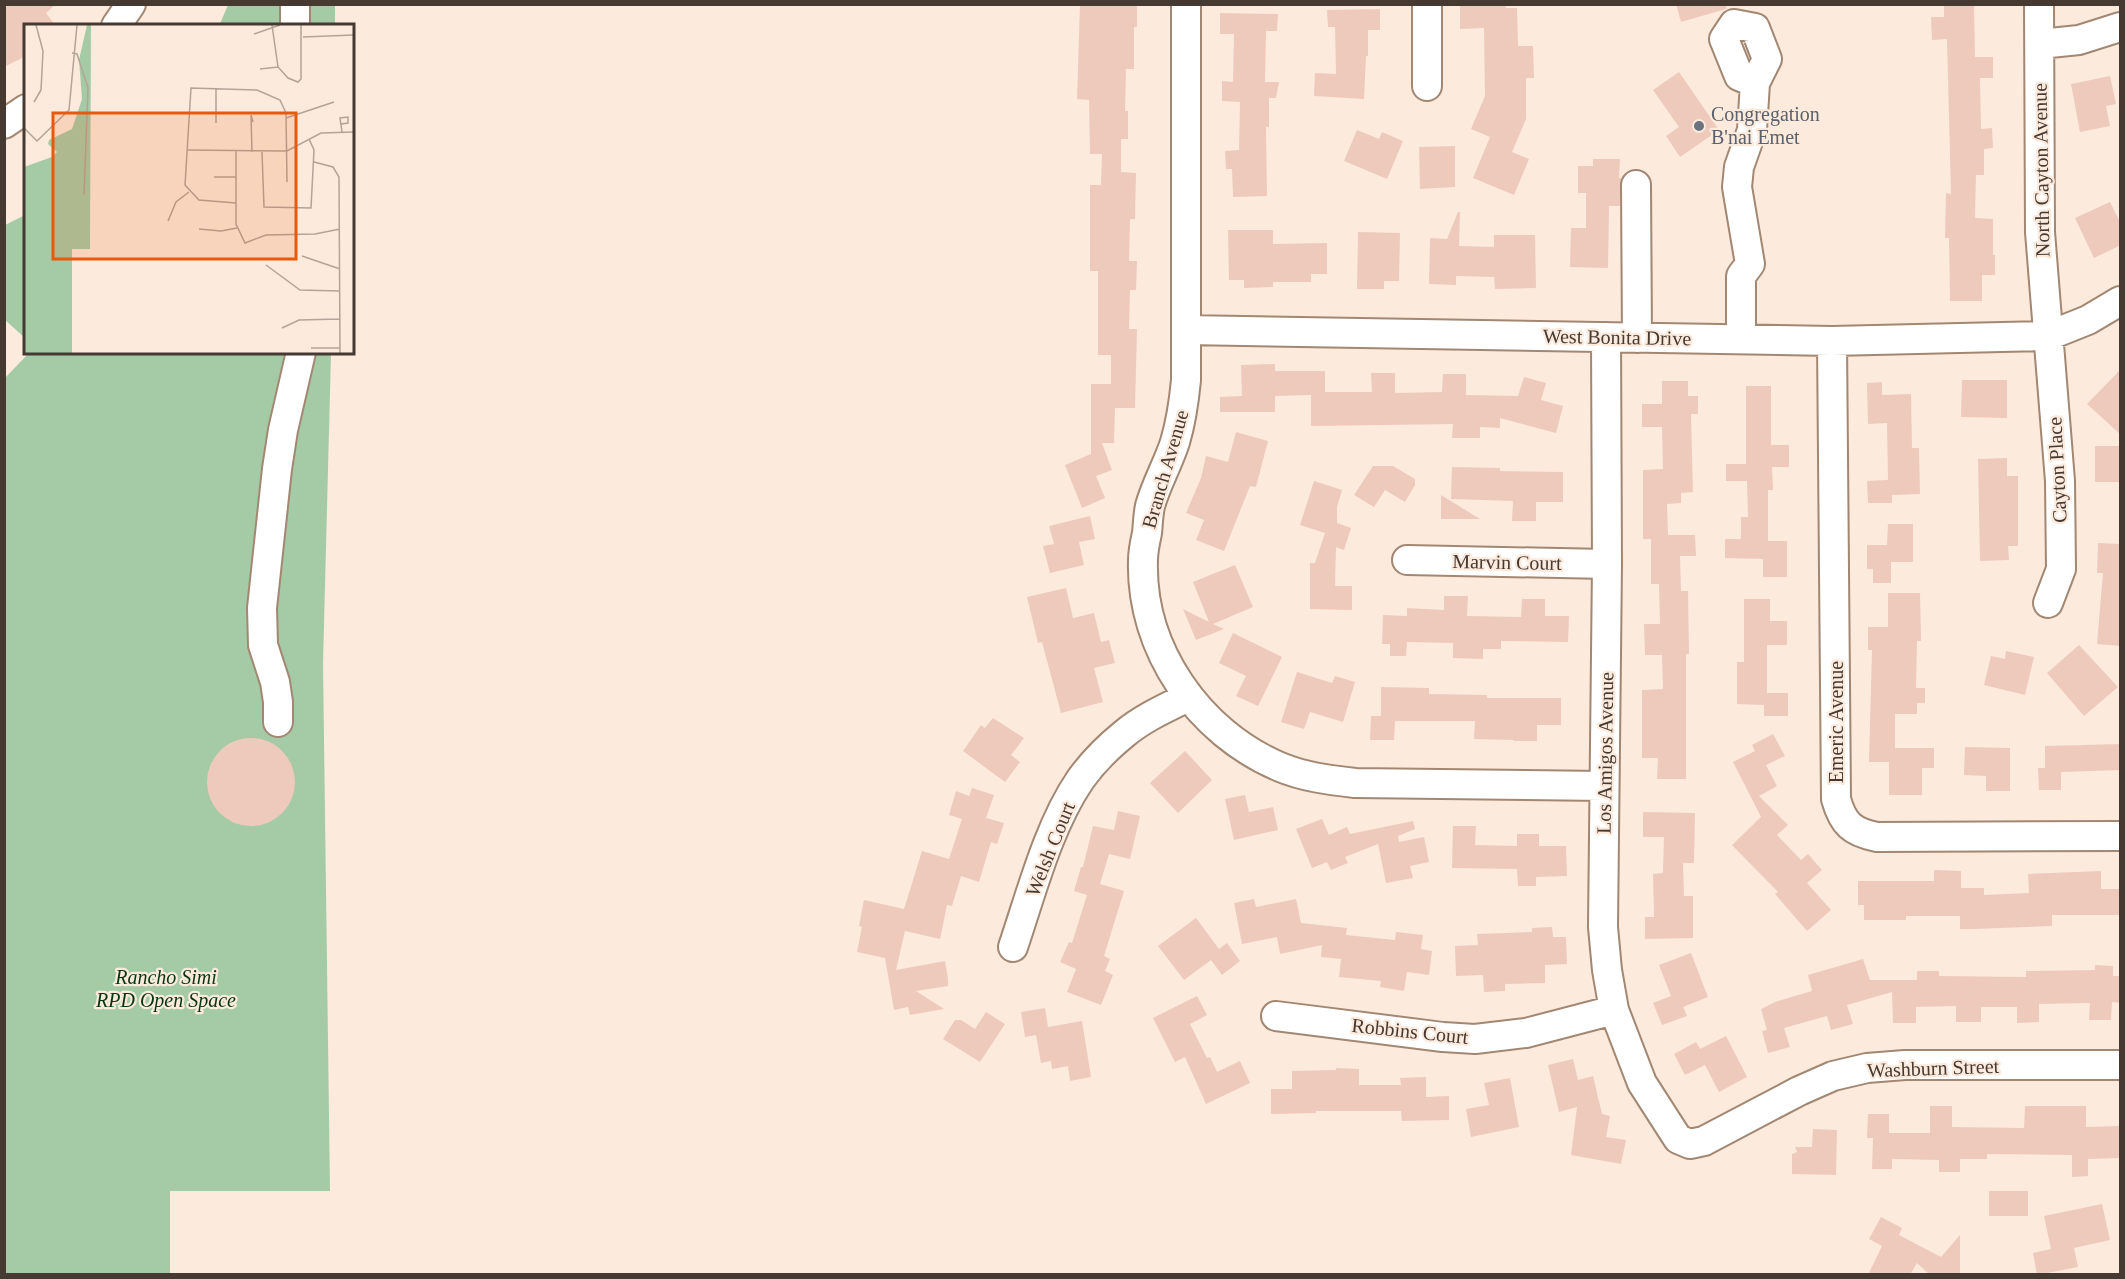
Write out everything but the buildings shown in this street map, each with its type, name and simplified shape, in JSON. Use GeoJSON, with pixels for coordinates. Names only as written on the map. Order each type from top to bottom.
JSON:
{"type":"FeatureCollection","features":[{"type":"Feature","properties":{"kind":"street"},"geometry":{"type":"LineString","coordinates":[[117,24],[131,4]]}},
{"type":"Feature","properties":{"kind":"street"},"geometry":{"type":"LineString","coordinates":[[295,4],[295,24]]}},
{"type":"Feature","properties":{"kind":"street","name":"Branch Avenue"},"geometry":{"type":"LineString","coordinates":[[1186,4],[1186,380],[1183,412],[1174,444],[1150,506],[1143,560],[1145,597],[1153,629],[1168,664],[1188,697],[1215,726],[1245,749],[1281,767],[1317,778],[1355,783],[1604,786]]}},
{"type":"Feature","properties":{"kind":"street"},"geometry":{"type":"LineString","coordinates":[[1427,4],[1427,87]]}},
{"type":"Feature","properties":{"kind":"street","name":"North Cayton Avenue"},"geometry":{"type":"LineString","coordinates":[[2039,4],[2040,232],[2048,336]]}},
{"type":"Feature","properties":{"kind":"street"},"geometry":{"type":"LineString","coordinates":[[2040,44],[2079,40],[2121,27]]}},
{"type":"Feature","properties":{"kind":"street"},"geometry":{"type":"LineString","coordinates":[[1741,339],[1741,276],[1750,264],[1737,187],[1739,167],[1752,130],[1755,83]]}},
{"type":"Feature","properties":{"kind":"street"},"geometry":{"type":"LineString","coordinates":[[4,124],[24,111]]}},
{"type":"Feature","properties":{"kind":"street"},"geometry":{"type":"LineString","coordinates":[[1636,185],[1636,338]]}},
{"type":"Feature","properties":{"kind":"street"},"geometry":{"type":"LineString","coordinates":[[2048,336],[2088,320],[2121,301]]}},
{"type":"Feature","properties":{"kind":"street","name":"West Bonita Drive"},"geometry":{"type":"LineString","coordinates":[[1186,330],[1833,341],[2048,336]]}},
{"type":"Feature","properties":{"kind":"street","name":"Cayton Place"},"geometry":{"type":"LineString","coordinates":[[2048,336],[2060,481],[2061,569],[2048,603]]}},
{"type":"Feature","properties":{"kind":"street","name":"Los Amigos Avenue"},"geometry":{"type":"LineString","coordinates":[[1606,337],[1607,564],[1603,927],[1607,970],[1614,1010],[1642,1083],[1678,1138],[1690,1144]]}},
{"type":"Feature","properties":{"kind":"street","name":"Emeric Avenue"},"geometry":{"type":"LineString","coordinates":[[1833,341],[1836,799],[1840,814],[1855,830],[1877,837],[2121,836]]}},
{"type":"Feature","properties":{"kind":"street"},"geometry":{"type":"LineString","coordinates":[[278,722],[275,681],[263,645],[262,619],[277,469],[301,354]]}},
{"type":"Feature","properties":{"kind":"street","name":"Marvin Court"},"geometry":{"type":"LineString","coordinates":[[1407,560],[1607,564]]}},
{"type":"Feature","properties":{"kind":"street","name":"Welsh Court"},"geometry":{"type":"LineString","coordinates":[[1012,947],[1056,824],[1080,781],[1099,757],[1125,732],[1146,718],[1188,697]]}},
{"type":"Feature","properties":{"kind":"street","name":"Robbins Court"},"geometry":{"type":"LineString","coordinates":[[1276,1016],[1475,1039],[1526,1033],[1614,1010]]}},
{"type":"Feature","properties":{"kind":"street","name":"Washburn Street"},"geometry":{"type":"LineString","coordinates":[[1690,1144],[1704,1141],[1799,1091],[1833,1076],[1867,1068],[1905,1065],[2121,1065]]}},
{"type":"Feature","properties":{"kind":"green space"},"geometry":{"type":"Polygon","coordinates":[[[228,5],[335,5],[335,24],[220,24],[228,5]]]}},
{"type":"Feature","properties":{"kind":"green space"},"geometry":{"type":"Polygon","coordinates":[[[24,216],[24,337],[4,319],[5,225],[24,216]]]}},
{"type":"Feature","properties":{"kind":"green space","name":"Rancho Simi RPD Open Space"},"geometry":{"type":"Polygon","coordinates":[[[28,354],[331,354],[323,663],[330,1191],[170,1191],[170,1274],[5,1274],[4,379],[28,354]]]}},
{"type":"Feature","properties":{"kind":"place","name":"Congregation B'nai Emet"},"geometry":{"type":"Point","coordinates":[1699,126]}}]}
